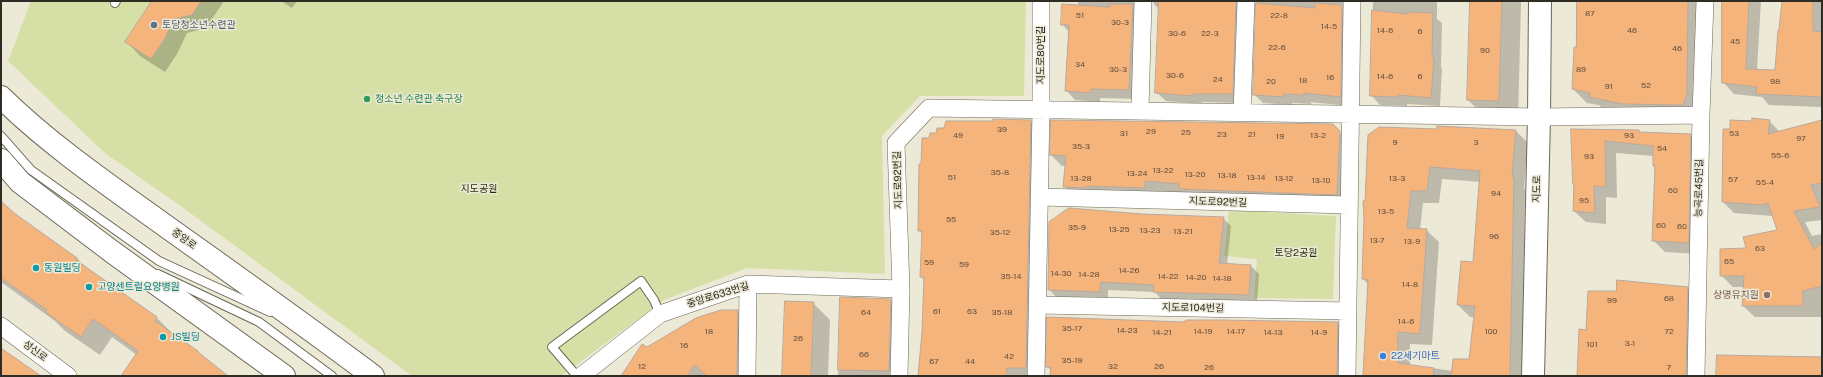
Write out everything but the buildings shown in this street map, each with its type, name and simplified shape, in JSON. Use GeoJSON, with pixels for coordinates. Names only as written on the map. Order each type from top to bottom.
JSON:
{"type":"FeatureCollection","features":[{"type":"Feature","properties":{"kind":"main road","name":"지도로"},"geometry":{"type":"LineString","coordinates":[[1533,376],[1540,1]]}},
{"type":"Feature","properties":{"kind":"main road","name":"중앙로"},"geometry":{"type":"LineString","coordinates":[[1,96],[19,115],[88,171],[313,331],[373,376]]}},
{"type":"Feature","properties":{"kind":"main road"},"geometry":{"type":"LineString","coordinates":[[1,160],[20,182],[111,251],[284,376]]}},
{"type":"Feature","properties":{"kind":"street","name":"지도로80번길"},"geometry":{"type":"LineString","coordinates":[[1041,1],[1041,110]]}},
{"type":"Feature","properties":{"kind":"street"},"geometry":{"type":"LineString","coordinates":[[1140,110],[1143,1]]}},
{"type":"Feature","properties":{"kind":"street"},"geometry":{"type":"LineString","coordinates":[[1242,112],[1246,1]]}},
{"type":"Feature","properties":{"kind":"street"},"geometry":{"type":"LineString","coordinates":[[1347,376],[1349,114],[1352,1]]}},
{"type":"Feature","properties":{"kind":"street","name":"능곡로45번길"},"geometry":{"type":"LineString","coordinates":[[1696,376],[1701,115],[1705,1]]}},
{"type":"Feature","properties":{"kind":"street","name":"지도로92번길"},"geometry":{"type":"LineString","coordinates":[[899,376],[902,289],[896,142],[929,108],[1539,117],[1701,115]]}},
{"type":"Feature","properties":{"kind":"street"},"geometry":{"type":"LineString","coordinates":[[1036,376],[1041,110]]}},
{"type":"Feature","properties":{"kind":"street","name":"지도로92번길"},"geometry":{"type":"LineString","coordinates":[[1039,197],[1348,205]]}},
{"type":"Feature","properties":{"kind":"street"},"geometry":{"type":"LineString","coordinates":[[747,376],[748,284]]}},
{"type":"Feature","properties":{"kind":"street","name":"중앙로633번길"},"geometry":{"type":"LineString","coordinates":[[581,376],[660,314],[748,284],[902,289]]}},
{"type":"Feature","properties":{"kind":"street","name":"지도로104번길"},"geometry":{"type":"LineString","coordinates":[[1038,305],[1348,311]]}},
{"type":"Feature","properties":{"kind":"street","name":"성신로"},"geometry":{"type":"LineString","coordinates":[[1,326],[68,376]]}},
{"type":"Feature","properties":{"kind":"lane"},"geometry":{"type":"LineString","coordinates":[[1,136],[31,170],[159,261],[313,331]]}},
{"type":"Feature","properties":{"kind":"lane"},"geometry":{"type":"LineString","coordinates":[[111,251],[259,322],[332,376]]}},
{"type":"Feature","properties":{"kind":"lane"},"geometry":{"type":"LineString","coordinates":[[576,376],[552,347],[641,281],[654,300],[660,314]]}},
{"type":"Feature","properties":{"kind":"green space","name":"지도공원"},"geometry":{"type":"Polygon","coordinates":[[[31,1],[1026,1],[1024,96],[920,96],[882,136],[885,274],[747,268],[664,300],[561,376],[412,376],[182,207],[106,154],[8,61],[31,1]]]}},
{"type":"Feature","properties":{"kind":"green space","name":"토당2공원"},"geometry":{"type":"Polygon","coordinates":[[[1229,210],[1336,216],[1333,299],[1254,298],[1257,259],[1224,256],[1229,210]]]}},
{"type":"Feature","properties":{"kind":"place","name":"토당청소년수련관"},"geometry":{"type":"Point","coordinates":[154,25]}},
{"type":"Feature","properties":{"kind":"place","name":"청소년 수련관 축구장"},"geometry":{"type":"Point","coordinates":[367,99]}},
{"type":"Feature","properties":{"kind":"place","name":"동원빌딩"},"geometry":{"type":"Point","coordinates":[36,268]}},
{"type":"Feature","properties":{"kind":"place","name":"고양센트럴요양병원"},"geometry":{"type":"Point","coordinates":[89,287]}},
{"type":"Feature","properties":{"kind":"place","name":"상명유치원"},"geometry":{"type":"Point","coordinates":[1767,295]}},
{"type":"Feature","properties":{"kind":"place","name":"JS빌딩"},"geometry":{"type":"Point","coordinates":[163,337]}},
{"type":"Feature","properties":{"kind":"place","name":"22세기마트"},"geometry":{"type":"Point","coordinates":[1383,356]}}]}
